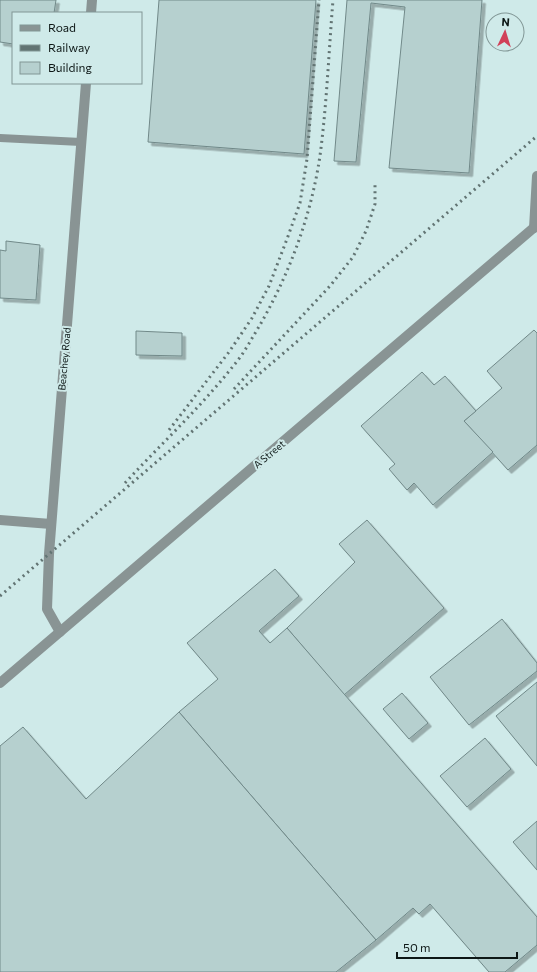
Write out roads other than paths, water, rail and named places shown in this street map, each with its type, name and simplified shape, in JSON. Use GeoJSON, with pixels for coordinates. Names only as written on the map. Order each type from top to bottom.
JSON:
{"type":"FeatureCollection","features":[{"type":"Feature","properties":{"kind":"street"},"geometry":{"type":"LineString","coordinates":[[91,12],[92,0]]}},
{"type":"Feature","properties":{"kind":"street","name":"Beachey Road"},"geometry":{"type":"LineString","coordinates":[[60,632],[47,609],[51,524],[86,84]]}},
{"type":"Feature","properties":{"kind":"street"},"geometry":{"type":"LineString","coordinates":[[536,226],[537,176]]}},
{"type":"Feature","properties":{"kind":"street","name":"A Street"},"geometry":{"type":"LineString","coordinates":[[0,683],[536,226]]}},
{"type":"Feature","properties":{"kind":"street"},"geometry":{"type":"LineString","coordinates":[[0,520],[51,524]]}},
{"type":"Feature","properties":{"kind":"lane"},"geometry":{"type":"LineString","coordinates":[[0,138],[81,142]]}},
{"type":"Feature","properties":{"kind":"railway"},"geometry":{"type":"LineString","coordinates":[[169,430],[229,352],[252,318],[269,286],[300,203],[307,159],[319,0]]}},
{"type":"Feature","properties":{"kind":"railway"},"geometry":{"type":"LineString","coordinates":[[125,483],[208,396],[240,358],[266,314],[288,268],[305,221],[317,172],[325,111],[333,0]]}},
{"type":"Feature","properties":{"kind":"railway"},"geometry":{"type":"LineString","coordinates":[[0,596],[537,136]]}},
{"type":"Feature","properties":{"kind":"railway"},"geometry":{"type":"LineString","coordinates":[[234,389],[330,286],[353,257],[366,231],[375,204],[375,185]]}}]}
